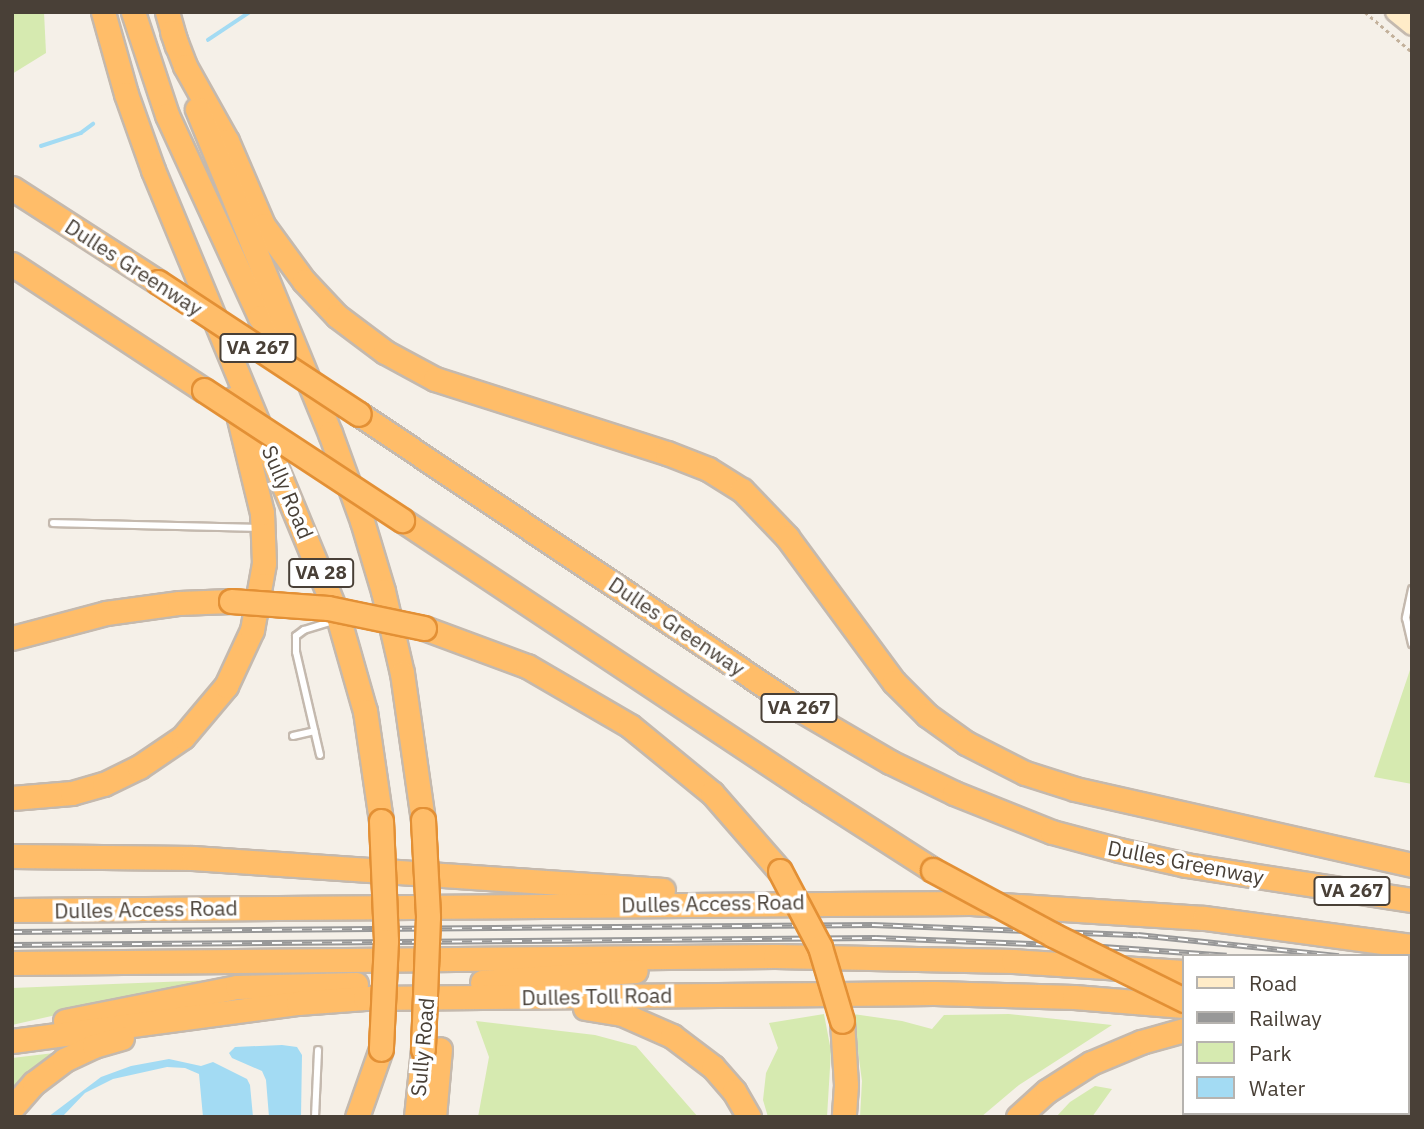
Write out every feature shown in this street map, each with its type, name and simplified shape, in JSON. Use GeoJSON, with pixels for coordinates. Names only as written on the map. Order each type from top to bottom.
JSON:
{"type":"FeatureCollection","features":[{"type":"Feature","properties":{"kind":"highway","name":"Sully Road"},"geometry":{"type":"LineString","coordinates":[[103,12],[139,133],[340,620],[365,711],[381,821],[386,922],[381,1049],[373,1117]]}},
{"type":"Feature","properties":{"kind":"highway"},"geometry":{"type":"LineString","coordinates":[[133,12],[167,115],[260,317],[330,433]]}},
{"type":"Feature","properties":{"kind":"highway","name":"Sully Road"},"geometry":{"type":"LineString","coordinates":[[170,22],[204,130],[330,433],[362,521],[391,624],[408,708],[423,820],[432,1049],[416,1117]]}},
{"type":"Feature","properties":{"kind":"highway"},"geometry":{"type":"LineString","coordinates":[[170,22],[184,66],[228,141],[269,234],[304,281],[337,316],[385,352],[435,379],[667,453],[708,469],[742,490],[787,537],[894,682],[927,715],[966,743],[1025,773],[1075,789],[1412,865]]}},
{"type":"Feature","properties":{"kind":"highway","name":"Dulles Greenway"},"geometry":{"type":"LineString","coordinates":[[12,188],[359,414],[801,710],[869,751],[943,788],[1018,820],[1119,850],[1223,872],[1412,900]]}},
{"type":"Feature","properties":{"kind":"highway","name":"VA 267"},"geometry":{"type":"LineString","coordinates":[[12,264],[933,870],[1053,935],[1182,999]]}},
{"type":"Feature","properties":{"kind":"highway"},"geometry":{"type":"LineString","coordinates":[[12,798],[54,796],[104,784],[154,759],[195,725],[226,686],[247,644],[263,582],[264,528],[246,457],[222,337]]}},
{"type":"Feature","properties":{"kind":"highway"},"geometry":{"type":"LineString","coordinates":[[12,638],[117,611],[179,603],[232,601],[328,608],[424,628],[527,666],[630,726],[712,793],[780,871],[820,947],[842,1021],[846,1085],[844,1117]]}},
{"type":"Feature","properties":{"kind":"highway"},"geometry":{"type":"LineString","coordinates":[[12,856],[193,858],[819,902]]}},
{"type":"Feature","properties":{"kind":"highway","name":"Dulles Access Road"},"geometry":{"type":"LineString","coordinates":[[12,910],[819,902],[971,903],[1134,912],[1252,923],[1412,946]]}},
{"type":"Feature","properties":{"kind":"highway"},"geometry":{"type":"LineString","coordinates":[[12,963],[775,956],[1059,963],[1182,972]]}},
{"type":"Feature","properties":{"kind":"highway"},"geometry":{"type":"LineString","coordinates":[[12,1034],[148,1002],[249,986],[516,981],[657,969],[873,958]]}},
{"type":"Feature","properties":{"kind":"highway","name":"Dulles Toll Road"},"geometry":{"type":"LineString","coordinates":[[12,1041],[329,1000],[933,993],[1074,997],[1182,1006]]}},
{"type":"Feature","properties":{"kind":"highway"},"geometry":{"type":"LineString","coordinates":[[446,998],[523,1007],[597,1008],[635,1018],[672,1036],[700,1056],[724,1079],[749,1117]]}},
{"type":"Feature","properties":{"kind":"highway"},"geometry":{"type":"LineString","coordinates":[[12,1108],[48,1070],[79,1052],[224,1012]]}},
{"type":"Feature","properties":{"kind":"highway"},"geometry":{"type":"LineString","coordinates":[[1018,1117],[1053,1086],[1091,1063],[1132,1045],[1182,1031]]}},
{"type":"Feature","properties":{"kind":"highway"},"geometry":{"type":"LineString","coordinates":[[357,1117],[381,1049]]}},
{"type":"Feature","properties":{"kind":"highway"},"geometry":{"type":"LineString","coordinates":[[432,1049],[434,1117]]}},
{"type":"Feature","properties":{"kind":"street"},"geometry":{"type":"LineString","coordinates":[[1395,12],[1412,26]]}},
{"type":"Feature","properties":{"kind":"lane"},"geometry":{"type":"LineString","coordinates":[[53,523],[264,528]]}},
{"type":"Feature","properties":{"kind":"lane"},"geometry":{"type":"LineString","coordinates":[[1412,589],[1406,618],[1412,644]]}},
{"type":"Feature","properties":{"kind":"lane"},"geometry":{"type":"LineString","coordinates":[[320,755],[296,652],[296,636],[304,630],[340,620]]}},
{"type":"Feature","properties":{"kind":"lane"},"geometry":{"type":"LineString","coordinates":[[293,736],[314,731]]}},
{"type":"Feature","properties":{"kind":"lane"},"geometry":{"type":"LineString","coordinates":[[315,1117],[318,1050]]}},
{"type":"Feature","properties":{"kind":"path"},"geometry":{"type":"LineString","coordinates":[[1365,12],[1412,52]]}},
{"type":"Feature","properties":{"kind":"green space"},"geometry":{"type":"Polygon","coordinates":[[[12,12],[44,12],[46,53],[12,74],[12,12]]]}},
{"type":"Feature","properties":{"kind":"green space"},"geometry":{"type":"Polygon","coordinates":[[[1412,668],[1412,784],[1374,777],[1412,668]]]}},
{"type":"Feature","properties":{"kind":"green space"},"geometry":{"type":"Polygon","coordinates":[[[214,980],[83,1008],[73,1007],[56,1012],[56,1015],[12,1025],[12,988],[214,980]]]}},
{"type":"Feature","properties":{"kind":"green space"},"geometry":{"type":"Polygon","coordinates":[[[824,1014],[831,1051],[827,1117],[768,1117],[763,1100],[766,1073],[778,1048],[769,1023],[824,1014]]]}},
{"type":"Feature","properties":{"kind":"green space"},"geometry":{"type":"Polygon","coordinates":[[[853,1014],[902,1021],[932,1029],[944,1015],[1009,1014],[1112,1025],[1019,1085],[981,1117],[860,1117],[862,1081],[853,1014]]]}},
{"type":"Feature","properties":{"kind":"green space"},"geometry":{"type":"Polygon","coordinates":[[[476,1021],[595,1035],[636,1046],[698,1117],[478,1117],[489,1057],[476,1021]]]}},
{"type":"Feature","properties":{"kind":"green space"},"geometry":{"type":"Polygon","coordinates":[[[54,1053],[37,1065],[12,1090],[12,1058],[54,1053]]]}},
{"type":"Feature","properties":{"kind":"green space"},"geometry":{"type":"Polygon","coordinates":[[[1095,1086],[1112,1089],[1092,1117],[1056,1117],[1070,1102],[1095,1086]]]}},
{"type":"Feature","properties":{"kind":"water"},"geometry":{"type":"Polygon","coordinates":[[[235,1047],[297,1047],[302,1055],[301,1117],[269,1117],[266,1080],[262,1071],[232,1058],[229,1053],[235,1047]]]}},
{"type":"Feature","properties":{"kind":"water"},"geometry":{"type":"Polygon","coordinates":[[[169,1059],[201,1066],[213,1062],[247,1079],[253,1117],[203,1117],[199,1074],[185,1068],[167,1067],[113,1079],[85,1093],[62,1117],[48,1117],[101,1077],[131,1066],[169,1059]]]}},
{"type":"Feature","properties":{"kind":"waterway"},"geometry":{"type":"LineString","coordinates":[[208,40],[250,12]]}},
{"type":"Feature","properties":{"kind":"waterway"},"geometry":{"type":"LineString","coordinates":[[41,146],[81,133],[93,124]]}},
{"type":"Feature","properties":{"kind":"railway"},"geometry":{"type":"LineString","coordinates":[[12,932],[873,925],[1138,935],[1320,954]]}},
{"type":"Feature","properties":{"kind":"railway"},"geometry":{"type":"LineString","coordinates":[[12,945],[876,938],[1089,946],[1199,954]]}}]}
